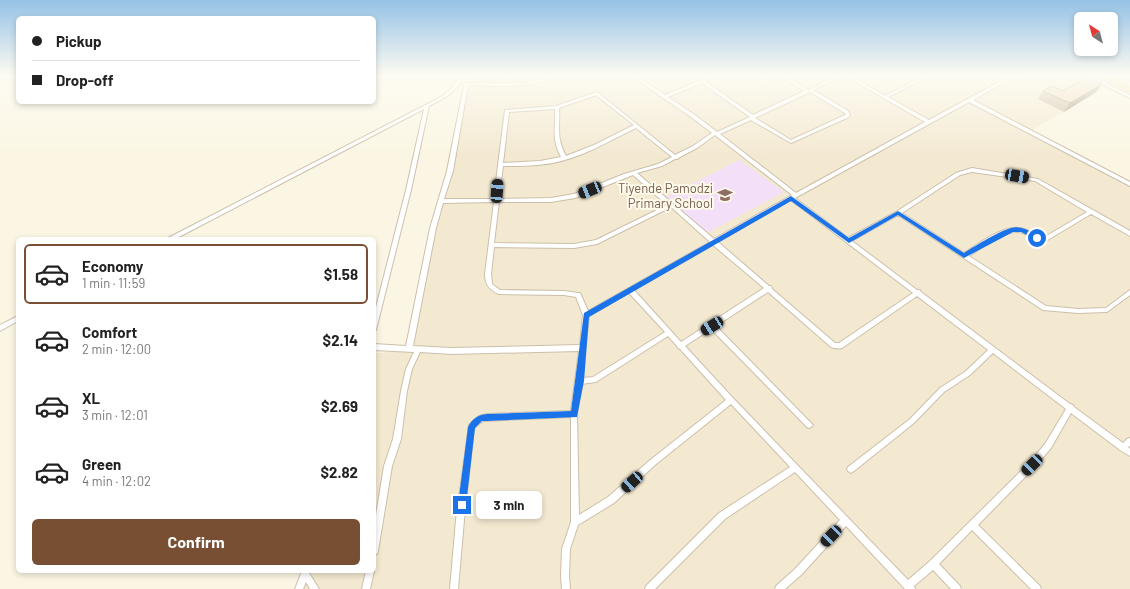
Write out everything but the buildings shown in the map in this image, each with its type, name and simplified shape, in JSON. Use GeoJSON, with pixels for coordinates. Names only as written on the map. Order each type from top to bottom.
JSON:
{"type":"FeatureCollection","features":[{"type":"Feature","properties":{"kind":"street"},"geometry":{"type":"LineString","coordinates":[[174,237],[434,102]]}},
{"type":"Feature","properties":{"kind":"street"},"geometry":{"type":"LineString","coordinates":[[409,348],[433,228],[450,171],[463,102]]}},
{"type":"Feature","properties":{"kind":"street"},"geometry":{"type":"LineString","coordinates":[[566,589],[566,549],[575,522],[574,414],[580,381],[586,315],[576,294],[499,292],[492,289],[488,284],[488,274],[507,111],[557,107],[570,102]]}},
{"type":"Feature","properties":{"kind":"street"},"geometry":{"type":"LineString","coordinates":[[608,102],[676,158]]}},
{"type":"Feature","properties":{"kind":"street"},"geometry":{"type":"LineString","coordinates":[[672,102],[716,133],[849,240],[992,350],[1071,407],[1130,453]]}},
{"type":"Feature","properties":{"kind":"street"},"geometry":{"type":"LineString","coordinates":[[732,102],[791,142],[848,114],[830,102]]}},
{"type":"Feature","properties":{"kind":"street"},"geometry":{"type":"LineString","coordinates":[[441,201],[496,201],[568,198],[676,158],[716,133],[783,102]]}},
{"type":"Feature","properties":{"kind":"street"},"geometry":{"type":"LineString","coordinates":[[894,102],[928,122]]}},
{"type":"Feature","properties":{"kind":"street"},"geometry":{"type":"LineString","coordinates":[[586,315],[793,196],[964,102]]}},
{"type":"Feature","properties":{"kind":"street"},"geometry":{"type":"LineString","coordinates":[[974,102],[1130,184]]}},
{"type":"Feature","properties":{"kind":"street"},"geometry":{"type":"LineString","coordinates":[[376,320],[399,223],[414,171],[427,106]]}},
{"type":"Feature","properties":{"kind":"street"},"geometry":{"type":"LineString","coordinates":[[557,107],[558,121],[555,135],[557,146],[564,158]]}},
{"type":"Feature","properties":{"kind":"street"},"geometry":{"type":"LineString","coordinates":[[500,165],[539,163],[564,158],[618,136],[636,126]]}},
{"type":"Feature","properties":{"kind":"street"},"geometry":{"type":"LineString","coordinates":[[849,240],[898,213],[958,174],[972,170],[1036,180],[1130,234]]}},
{"type":"Feature","properties":{"kind":"street"},"geometry":{"type":"LineString","coordinates":[[634,173],[830,343],[837,346],[840,346],[918,292]]}},
{"type":"Feature","properties":{"kind":"street"},"geometry":{"type":"LineString","coordinates":[[492,245],[574,246],[598,242],[671,205]]}},
{"type":"Feature","properties":{"kind":"street"},"geometry":{"type":"LineString","coordinates":[[964,256],[977,247],[1012,229],[1022,230],[1044,240],[1091,212]]}},
{"type":"Feature","properties":{"kind":"street"},"geometry":{"type":"LineString","coordinates":[[898,213],[1034,302],[1048,309],[1078,311],[1107,310],[1130,292]]}},
{"type":"Feature","properties":{"kind":"street"},"geometry":{"type":"LineString","coordinates":[[680,346],[768,288]]}},
{"type":"Feature","properties":{"kind":"street"},"geometry":{"type":"LineString","coordinates":[[631,290],[680,346],[910,588],[1042,454],[1071,407]]}},
{"type":"Feature","properties":{"kind":"street"},"geometry":{"type":"LineString","coordinates":[[0,328],[16,319]]}},
{"type":"Feature","properties":{"kind":"street"},"geometry":{"type":"LineString","coordinates":[[712,326],[809,425]]}},
{"type":"Feature","properties":{"kind":"street"},"geometry":{"type":"LineString","coordinates":[[580,381],[594,380],[668,333]]}},
{"type":"Feature","properties":{"kind":"street"},"geometry":{"type":"LineString","coordinates":[[376,347],[451,351],[583,348]]}},
{"type":"Feature","properties":{"kind":"street"},"geometry":{"type":"LineString","coordinates":[[376,539],[388,466],[397,439],[404,390],[409,369],[418,349]]}},
{"type":"Feature","properties":{"kind":"street"},"geometry":{"type":"LineString","coordinates":[[851,469],[912,421],[942,390],[968,373],[992,350]]}},
{"type":"Feature","properties":{"kind":"street"},"geometry":{"type":"LineString","coordinates":[[575,522],[611,500],[652,463],[731,400]]}},
{"type":"Feature","properties":{"kind":"street"},"geometry":{"type":"LineString","coordinates":[[454,589],[460,520],[471,427],[481,418],[574,414]]}},
{"type":"Feature","properties":{"kind":"street"},"geometry":{"type":"LineString","coordinates":[[1123,448],[1130,441]]}},
{"type":"Feature","properties":{"kind":"street"},"geometry":{"type":"LineString","coordinates":[[650,589],[722,516],[795,468]]}},
{"type":"Feature","properties":{"kind":"street"},"geometry":{"type":"LineString","coordinates":[[779,589],[798,572],[845,521]]}},
{"type":"Feature","properties":{"kind":"street"},"geometry":{"type":"LineString","coordinates":[[972,525],[1037,589]]}},
{"type":"Feature","properties":{"kind":"street"},"geometry":{"type":"LineString","coordinates":[[933,564],[957,589]]}},
{"type":"Feature","properties":{"kind":"street"},"geometry":{"type":"LineString","coordinates":[[299,589],[306,573]]}},
{"type":"Feature","properties":{"kind":"street"},"geometry":{"type":"LineString","coordinates":[[307,573],[315,589]]}},
{"type":"Feature","properties":{"kind":"street"},"geometry":{"type":"LineString","coordinates":[[366,589],[370,573]]}},
{"type":"Feature","properties":{"kind":"shaded area"},"geometry":{"type":"Polygon","coordinates":[[[460,102],[1080,102],[1030,131],[1130,183],[1130,589],[294,589],[300,573],[376,573],[376,353],[408,351],[460,102]]]}},
{"type":"Feature","properties":{"kind":"shaded area","name":"Tiyende Pamodzi Primary School"},"geometry":{"type":"Polygon","coordinates":[[[739,160],[784,192],[707,233],[666,197],[739,160]]]}},
{"type":"Feature","properties":{"kind":"place","name":"Tiyende Pamodzi Primary School"},"geometry":{"type":"Point","coordinates":[725,195]}},
{"type":"Feature","properties":{"kind":"route"},"geometry":{"type":"LineString","coordinates":[[462,505],[471,427],[475,422],[481,418],[487,417],[574,414],[580,381],[586,315],[791,198],[849,240],[898,213],[964,256],[977,247],[1012,229],[1022,230],[1037,238]]}}]}
